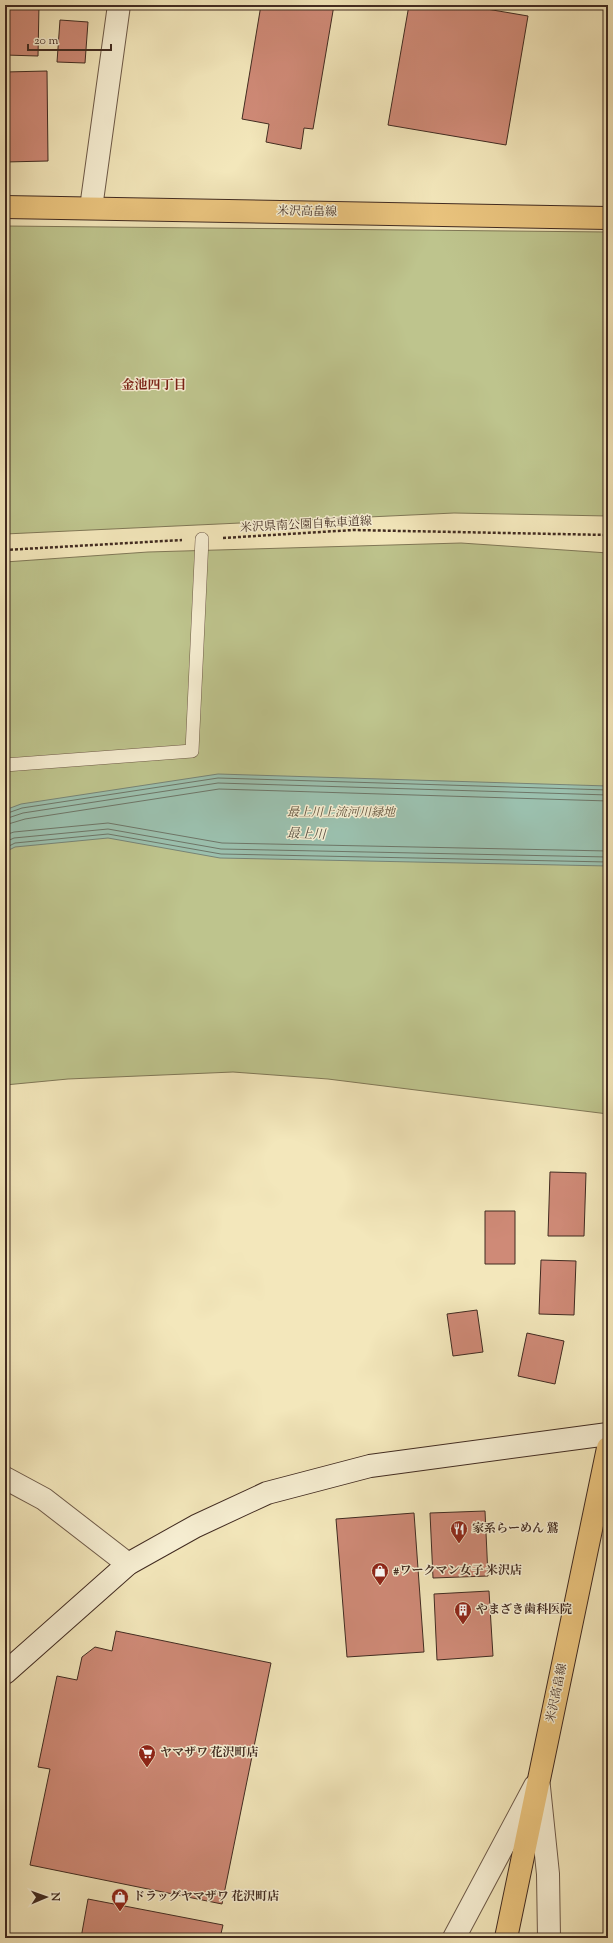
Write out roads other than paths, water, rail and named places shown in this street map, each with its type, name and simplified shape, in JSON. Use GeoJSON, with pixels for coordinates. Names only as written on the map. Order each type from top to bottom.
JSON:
{"type":"FeatureCollection","features":[{"type":"Feature","properties":{"kind":"main road","name":"米沢高畠線"},"geometry":{"type":"LineString","coordinates":[[5,207],[608,218]]}},
{"type":"Feature","properties":{"kind":"main road","name":"米沢高畠線"},"geometry":{"type":"LineString","coordinates":[[506,1938],[608,1448]]}},
{"type":"Feature","properties":{"kind":"street"},"geometry":{"type":"LineString","coordinates":[[91,208],[119,5]]}},
{"type":"Feature","properties":{"kind":"street"},"geometry":{"type":"LineString","coordinates":[[5,1673],[128,1564],[196,1526],[267,1493],[370,1466],[608,1434]]}},
{"type":"Feature","properties":{"kind":"street"},"geometry":{"type":"LineString","coordinates":[[5,1478],[44,1499],[128,1564]]}},
{"type":"Feature","properties":{"kind":"street"},"geometry":{"type":"LineString","coordinates":[[454,1938],[539,1780]]}},
{"type":"Feature","properties":{"kind":"street"},"geometry":{"type":"LineString","coordinates":[[539,1780],[548,1874],[549,1938]]}},
{"type":"Feature","properties":{"kind":"lane"},"geometry":{"type":"LineString","coordinates":[[5,765],[192,751],[202,539]]}},
{"type":"Feature","properties":{"kind":"water","name":"最上川"},"geometry":{"type":"Polygon","coordinates":[[[218,774],[608,786],[608,866],[220,858],[108,838],[15,847],[5,852],[5,810],[21,804],[218,774]]]}},
{"type":"Feature","properties":{"kind":"place","name":"家系らーめん 鷲"},"geometry":{"type":"Point","coordinates":[459,1544]}},
{"type":"Feature","properties":{"kind":"place","name":"#ワークマン女子 米沢店"},"geometry":{"type":"Point","coordinates":[380,1586]}},
{"type":"Feature","properties":{"kind":"place","name":"やまざき歯科医院"},"geometry":{"type":"Point","coordinates":[463,1625]}},
{"type":"Feature","properties":{"kind":"place","name":"ヤマザワ 花沢町店"},"geometry":{"type":"Point","coordinates":[147,1768]}},
{"type":"Feature","properties":{"kind":"place","name":"ドラッグヤマザワ 花沢町店"},"geometry":{"type":"Point","coordinates":[120,1912]}},
{"type":"Feature","properties":{"kind":"district","name":"金池四丁目"},"geometry":{"type":"Point","coordinates":[154,386]}},
{"type":"Feature","properties":{"kind":"park label","name":"最上川上流河川緑地"},"geometry":{"type":"Point","coordinates":[341,813]}}]}
